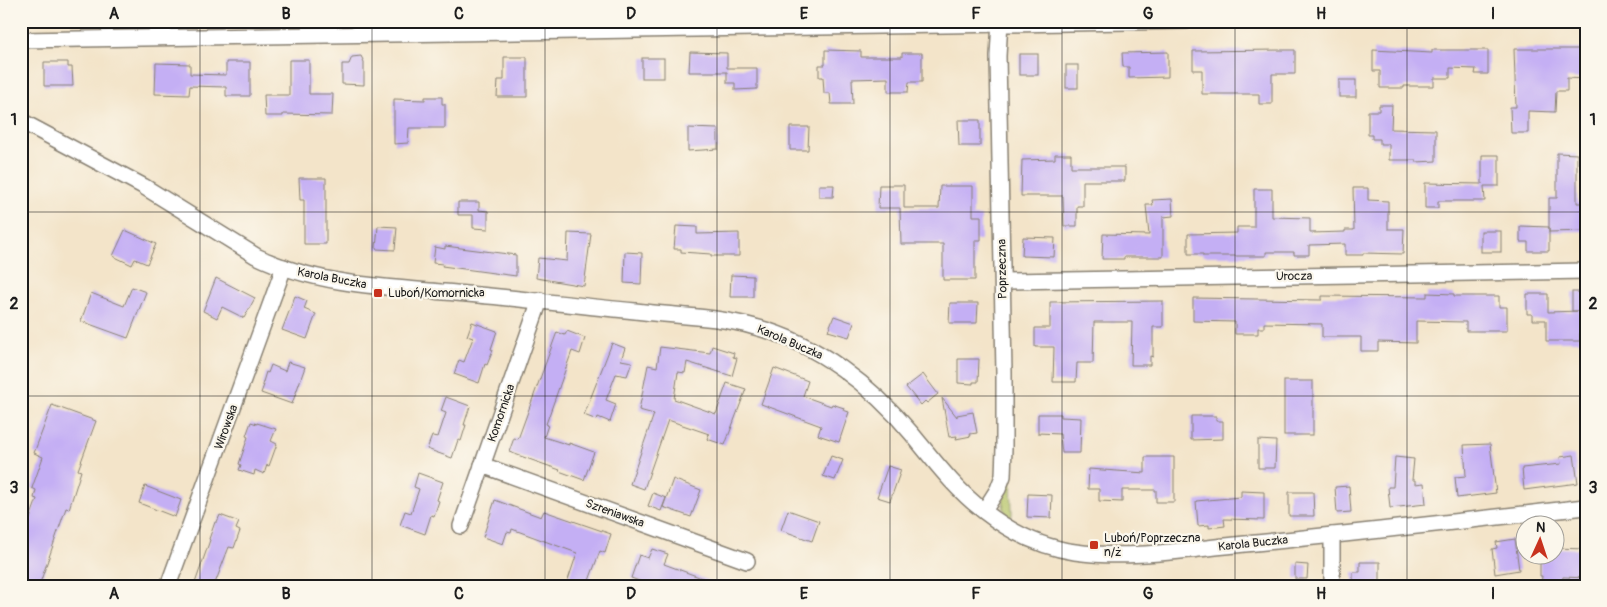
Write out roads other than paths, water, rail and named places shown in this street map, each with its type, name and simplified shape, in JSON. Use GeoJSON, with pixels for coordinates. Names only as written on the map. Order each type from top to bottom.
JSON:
{"type":"FeatureCollection","features":[{"type":"Feature","properties":{"kind":"street"},"geometry":{"type":"LineString","coordinates":[[21,40],[1187,21]]}},
{"type":"Feature","properties":{"kind":"street","name":"Poprzeczna"},"geometry":{"type":"LineString","coordinates":[[984,511],[998,489],[1003,476],[1004,373],[999,23]]}},
{"type":"Feature","properties":{"kind":"street","name":"Karola Buczka"},"geometry":{"type":"LineString","coordinates":[[21,120],[129,178],[256,256],[284,268],[318,277],[364,285],[540,300],[741,323],[774,333],[807,348],[839,367],[884,404],[959,490],[984,511],[1030,541],[1062,550],[1094,554],[1162,552],[1586,507]]}},
{"type":"Feature","properties":{"kind":"street","name":"Wirowska"},"geometry":{"type":"LineString","coordinates":[[168,586],[284,268]]}},
{"type":"Feature","properties":{"kind":"street","name":"Urocza"},"geometry":{"type":"LineString","coordinates":[[1003,281],[1586,271]]}},
{"type":"Feature","properties":{"kind":"street","name":"Komornicka"},"geometry":{"type":"LineString","coordinates":[[461,526],[540,300]]}},
{"type":"Feature","properties":{"kind":"street","name":"Szreniawska"},"geometry":{"type":"LineString","coordinates":[[482,465],[747,561]]}},
{"type":"Feature","properties":{"kind":"street"},"geometry":{"type":"LineString","coordinates":[[1332,535],[1332,586]]}},
{"type":"Feature","properties":{"kind":"place","name":"Luboń/Komornicka"},"geometry":{"type":"Point","coordinates":[378,293]}},
{"type":"Feature","properties":{"kind":"place","name":"Luboń/Poprzeczna n/ż"},"geometry":{"type":"Point","coordinates":[1094,545]}}]}
